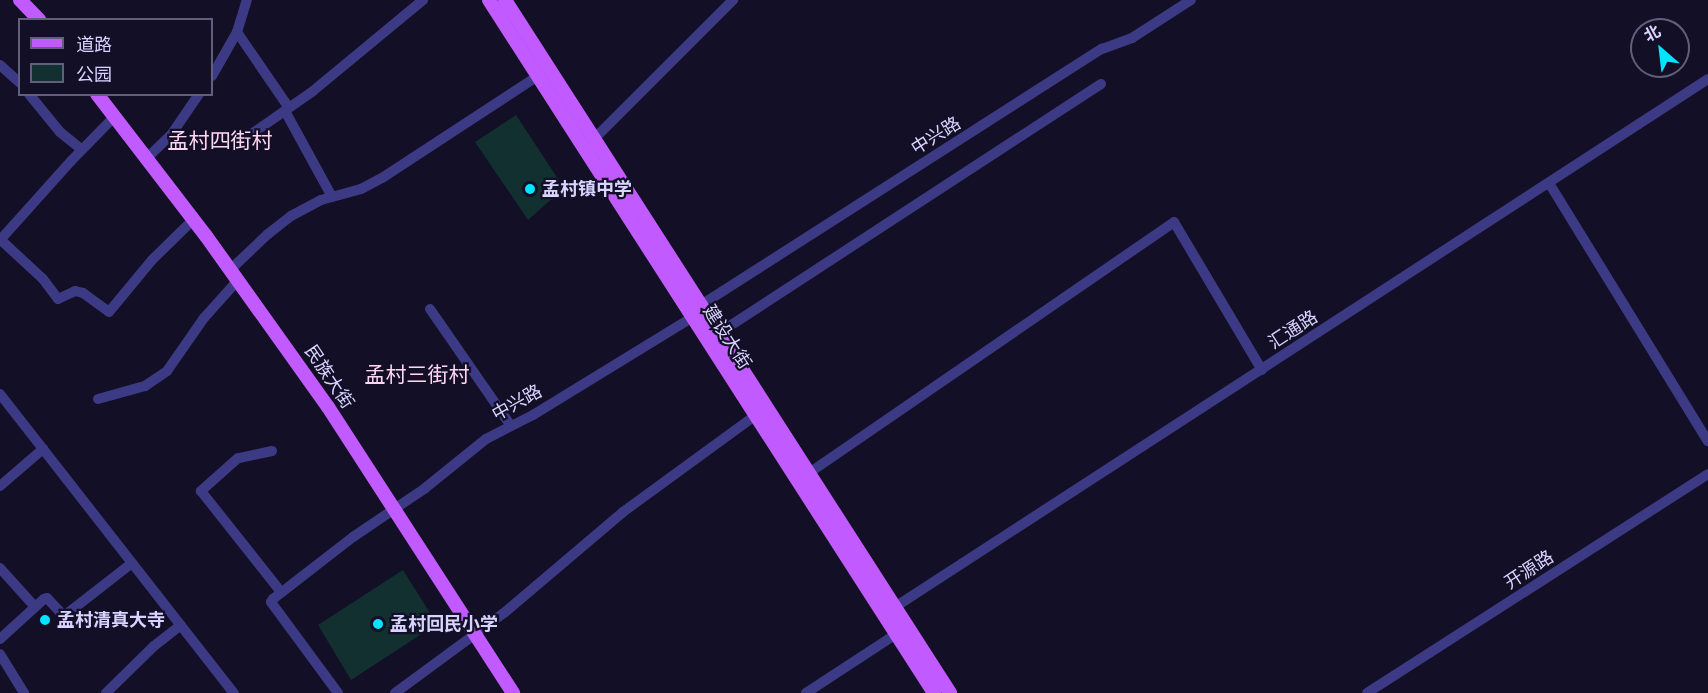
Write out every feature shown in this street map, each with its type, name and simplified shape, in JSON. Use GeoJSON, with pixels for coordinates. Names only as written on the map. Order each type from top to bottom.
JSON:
{"type":"FeatureCollection","features":[{"type":"Feature","properties":{"kind":"main road"},"geometry":{"type":"LineString","coordinates":[[20,0],[37,18]]}},
{"type":"Feature","properties":{"kind":"main road","name":"建设大街"},"geometry":{"type":"LineString","coordinates":[[489,0],[934,693]]}},
{"type":"Feature","properties":{"kind":"main road","name":"建设大街"},"geometry":{"type":"LineString","coordinates":[[505,0],[950,693]]}},
{"type":"Feature","properties":{"kind":"main road","name":"民族大街"},"geometry":{"type":"LineString","coordinates":[[98,96],[234,275],[328,407],[513,693]]}},
{"type":"Feature","properties":{"kind":"street"},"geometry":{"type":"LineString","coordinates":[[213,74],[237,32],[247,0]]}},
{"type":"Feature","properties":{"kind":"street"},"geometry":{"type":"LineString","coordinates":[[240,142],[287,110],[423,0]]}},
{"type":"Feature","properties":{"kind":"street"},"geometry":{"type":"LineString","coordinates":[[594,140],[733,0]]}},
{"type":"Feature","properties":{"kind":"street","name":"中兴路"},"geometry":{"type":"LineString","coordinates":[[701,305],[1102,49],[1132,38],[1191,0]]}},
{"type":"Feature","properties":{"kind":"street"},"geometry":{"type":"LineString","coordinates":[[237,32],[287,110],[332,197]]}},
{"type":"Feature","properties":{"kind":"street"},"geometry":{"type":"LineString","coordinates":[[0,65],[18,81]]}},
{"type":"Feature","properties":{"kind":"street"},"geometry":{"type":"LineString","coordinates":[[98,399],[145,386],[176,363],[234,275],[279,224],[306,208],[332,197],[361,189],[381,178],[538,76]]}},
{"type":"Feature","properties":{"kind":"street","name":"汇通路"},"geometry":{"type":"LineString","coordinates":[[895,607],[1708,79]]}},
{"type":"Feature","properties":{"kind":"street"},"geometry":{"type":"LineString","coordinates":[[719,333],[1101,84]]}},
{"type":"Feature","properties":{"kind":"street"},"geometry":{"type":"LineString","coordinates":[[31,96],[60,132],[81,150]]}},
{"type":"Feature","properties":{"kind":"street"},"geometry":{"type":"LineString","coordinates":[[147,159],[171,135],[198,96]]}},
{"type":"Feature","properties":{"kind":"street"},"geometry":{"type":"LineString","coordinates":[[114,117],[81,150],[2,238],[1,242],[43,279],[58,299],[75,291],[83,292],[109,312],[152,261],[193,220]]}},
{"type":"Feature","properties":{"kind":"street"},"geometry":{"type":"LineString","coordinates":[[1549,183],[1708,441]]}},
{"type":"Feature","properties":{"kind":"street"},"geometry":{"type":"LineString","coordinates":[[809,473],[1174,222],[1262,370]]}},
{"type":"Feature","properties":{"kind":"street"},"geometry":{"type":"LineString","coordinates":[[430,309],[511,426]]}},
{"type":"Feature","properties":{"kind":"street","name":"中兴路"},"geometry":{"type":"LineString","coordinates":[[280,592],[353,537],[395,509],[474,448],[534,415],[693,317]]}},
{"type":"Feature","properties":{"kind":"street"},"geometry":{"type":"LineString","coordinates":[[0,394],[234,693]]}},
{"type":"Feature","properties":{"kind":"street"},"geometry":{"type":"LineString","coordinates":[[400,692],[504,614],[623,512],[756,414]]}},
{"type":"Feature","properties":{"kind":"street"},"geometry":{"type":"LineString","coordinates":[[0,486],[43,449]]}},
{"type":"Feature","properties":{"kind":"street"},"geometry":{"type":"LineString","coordinates":[[272,451],[238,458],[201,491],[280,592],[271,602],[338,693]]}},
{"type":"Feature","properties":{"kind":"street","name":"开源路"},"geometry":{"type":"LineString","coordinates":[[1367,693],[1708,474]]}},
{"type":"Feature","properties":{"kind":"street"},"geometry":{"type":"LineString","coordinates":[[0,639],[47,598],[64,616],[132,562]]}},
{"type":"Feature","properties":{"kind":"street"},"geometry":{"type":"LineString","coordinates":[[0,568],[34,607]]}},
{"type":"Feature","properties":{"kind":"street"},"geometry":{"type":"LineString","coordinates":[[106,693],[154,646],[181,626]]}},
{"type":"Feature","properties":{"kind":"street"},"geometry":{"type":"LineString","coordinates":[[806,693],[896,634]]}},
{"type":"Feature","properties":{"kind":"street"},"geometry":{"type":"LineString","coordinates":[[0,654],[24,693]]}},
{"type":"Feature","properties":{"kind":"green space"},"geometry":{"type":"Polygon","coordinates":[[[516,115],[564,188],[528,220],[475,142],[516,115]]]}},
{"type":"Feature","properties":{"kind":"green space"},"geometry":{"type":"Polygon","coordinates":[[[403,570],[437,624],[351,680],[318,625],[403,570]]]}},
{"type":"Feature","properties":{"kind":"place","name":"孟村镇中学"},"geometry":{"type":"Point","coordinates":[530,189]}},
{"type":"Feature","properties":{"kind":"place","name":"孟村清真大寺"},"geometry":{"type":"Point","coordinates":[45,620]}},
{"type":"Feature","properties":{"kind":"place","name":"孟村回民小学"},"geometry":{"type":"Point","coordinates":[378,624]}},
{"type":"Feature","properties":{"kind":"district","name":"孟村四街村"},"geometry":{"type":"Point","coordinates":[220,141]}},
{"type":"Feature","properties":{"kind":"district","name":"孟村三街村"},"geometry":{"type":"Point","coordinates":[417,375]}}]}
